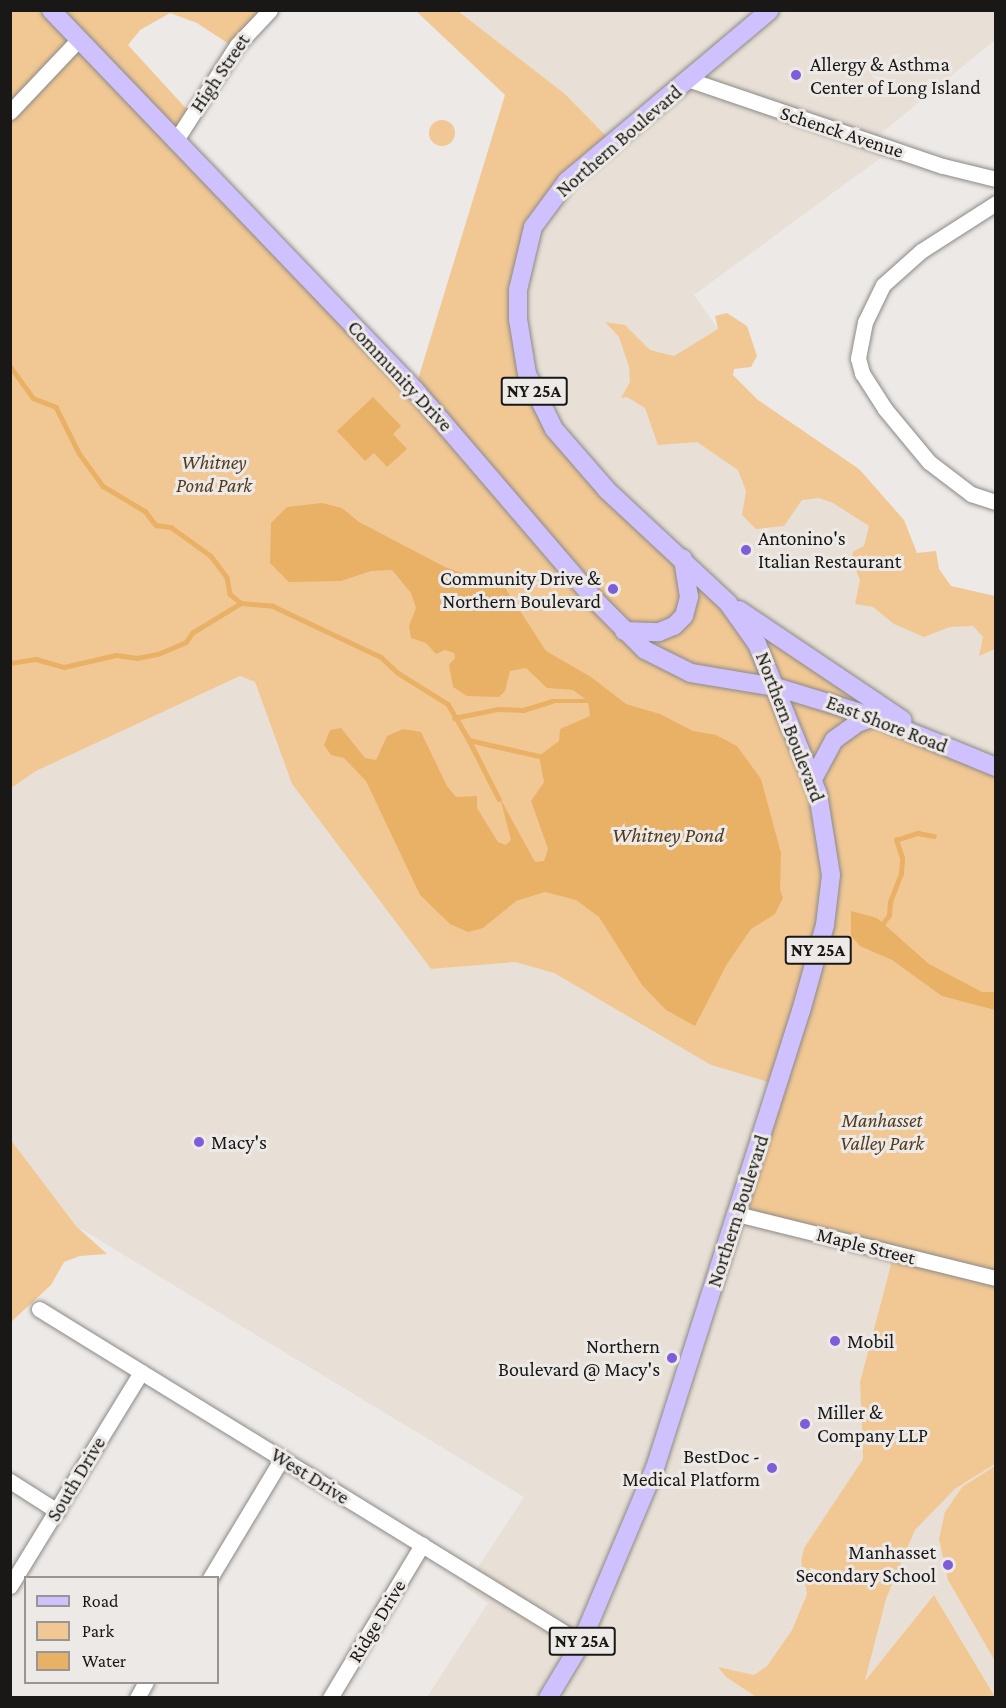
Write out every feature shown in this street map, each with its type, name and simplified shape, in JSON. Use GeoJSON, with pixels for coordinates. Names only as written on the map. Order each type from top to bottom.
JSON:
{"type":"FeatureCollection","features":[{"type":"Feature","properties":{"kind":"main road","name":"Community Drive"},"geometry":{"type":"LineString","coordinates":[[51,10],[415,390],[624,631],[658,659],[681,670],[776,687]]}},
{"type":"Feature","properties":{"kind":"main road","name":"Northern Boulevard"},"geometry":{"type":"LineString","coordinates":[[548,1698],[581,1643],[655,1468],[737,1214],[829,907],[828,843],[813,779],[757,644],[728,603],[683,558],[608,490],[554,429],[527,374],[518,319],[518,290],[533,227],[547,203],[567,181],[690,80],[770,10]]}},
{"type":"Feature","properties":{"kind":"main road"},"geometry":{"type":"LineString","coordinates":[[624,631],[659,632],[674,626],[684,616],[689,597],[683,558]]}},
{"type":"Feature","properties":{"kind":"main road"},"geometry":{"type":"LineString","coordinates":[[728,603],[937,743]]}},
{"type":"Feature","properties":{"kind":"main road","name":"East Shore Road"},"geometry":{"type":"LineString","coordinates":[[776,687],[874,717],[996,766]]}},
{"type":"Feature","properties":{"kind":"main road"},"geometry":{"type":"LineString","coordinates":[[813,779],[834,741],[856,723],[874,717]]}},
{"type":"Feature","properties":{"kind":"street","name":"High Street"},"geometry":{"type":"LineString","coordinates":[[176,140],[237,45],[270,10]]}},
{"type":"Feature","properties":{"kind":"street"},"geometry":{"type":"LineString","coordinates":[[10,112],[79,39]]}},
{"type":"Feature","properties":{"kind":"street","name":"Schenck Avenue"},"geometry":{"type":"LineString","coordinates":[[690,80],[944,166],[996,179]]}},
{"type":"Feature","properties":{"kind":"street"},"geometry":{"type":"LineString","coordinates":[[996,203],[913,258],[883,285],[865,322],[858,358],[862,373],[885,409],[929,462],[970,494],[996,502]]}},
{"type":"Feature","properties":{"kind":"street","name":"Maple Street"},"geometry":{"type":"LineString","coordinates":[[737,1214],[996,1278]]}},
{"type":"Feature","properties":{"kind":"street","name":"West Drive"},"geometry":{"type":"LineString","coordinates":[[39,1309],[581,1643]]}},
{"type":"Feature","properties":{"kind":"street","name":"South Drive"},"geometry":{"type":"LineString","coordinates":[[10,1586],[141,1372]]}},
{"type":"Feature","properties":{"kind":"street"},"geometry":{"type":"LineString","coordinates":[[211,1576],[282,1458]]}},
{"type":"Feature","properties":{"kind":"street"},"geometry":{"type":"LineString","coordinates":[[10,1481],[57,1511]]}},
{"type":"Feature","properties":{"kind":"street","name":"Ridge Drive"},"geometry":{"type":"LineString","coordinates":[[330,1698],[422,1545]]}},
{"type":"Feature","properties":{"kind":"street"},"geometry":{"type":"LineString","coordinates":[[137,1698],[145,1684]]}},
{"type":"Feature","properties":{"kind":"shaded area"},"geometry":{"type":"Polygon","coordinates":[[[458,11],[995,11],[995,40],[873,140],[894,148],[694,295],[718,329],[670,363],[869,526],[947,620],[995,629],[995,767],[937,743],[728,603],[574,455],[521,346],[533,227],[613,143],[565,94],[458,11]]]}},
{"type":"Feature","properties":{"kind":"shaded area"},"geometry":{"type":"Polygon","coordinates":[[[240,676],[255,682],[292,784],[431,969],[515,962],[554,973],[711,1065],[778,1085],[894,1253],[860,1382],[863,1459],[804,1548],[801,1561],[807,1594],[792,1630],[767,1666],[754,1676],[720,1668],[726,1677],[756,1697],[427,1697],[488,1603],[465,1587],[524,1497],[76,1226],[11,1140],[11,788],[36,771],[240,676]]]}},
{"type":"Feature","properties":{"kind":"shaded area","name":"Manhasset Secondary School"},"geometry":{"type":"Polygon","coordinates":[[[995,1464],[995,1697],[861,1698],[886,1599],[915,1530],[955,1489],[995,1464]]]}},
{"type":"Feature","properties":{"kind":"green space","name":"Whitney Pond Park"},"geometry":{"type":"Polygon","coordinates":[[[11,11],[270,11],[235,48],[197,23],[170,13],[140,30],[128,45],[192,115],[176,140],[415,389],[505,95],[416,11],[458,11],[565,94],[613,143],[547,203],[518,319],[554,429],[728,603],[937,743],[995,767],[995,1464],[955,1489],[915,1530],[886,1599],[865,1681],[934,1595],[995,1697],[756,1697],[726,1677],[718,1667],[754,1675],[767,1666],[792,1630],[807,1594],[801,1561],[804,1548],[863,1459],[860,1382],[894,1253],[738,1213],[778,1085],[711,1065],[554,973],[515,962],[431,969],[292,784],[255,682],[240,676],[36,771],[11,788],[11,11]]]}},
{"type":"Feature","properties":{"kind":"green space"},"geometry":{"type":"Polygon","coordinates":[[[442,120],[451,124],[455,133],[451,142],[442,146],[433,142],[429,133],[433,124],[442,120]]]}},
{"type":"Feature","properties":{"kind":"green space"},"geometry":{"type":"Polygon","coordinates":[[[727,313],[747,326],[757,356],[751,367],[734,369],[733,375],[758,400],[859,469],[904,520],[917,553],[936,551],[939,569],[951,586],[995,596],[995,649],[979,656],[983,637],[973,626],[950,627],[924,637],[894,624],[873,607],[855,604],[860,580],[851,558],[854,551],[864,546],[869,526],[833,503],[819,498],[802,500],[784,526],[756,529],[742,515],[746,491],[738,470],[697,442],[658,445],[645,408],[627,397],[621,398],[630,382],[629,367],[619,337],[605,322],[625,325],[650,350],[674,356],[718,329],[715,316],[727,313]]]}},
{"type":"Feature","properties":{"kind":"green space"},"geometry":{"type":"Polygon","coordinates":[[[11,1140],[76,1226],[107,1254],[80,1256],[64,1262],[51,1285],[11,1322],[11,1140]]]}},
{"type":"Feature","properties":{"kind":"green space"},"geometry":{"type":"Polygon","coordinates":[[[995,1466],[995,1661],[948,1580],[939,1539],[945,1512],[962,1487],[995,1466]]]}},
{"type":"Feature","properties":{"kind":"water"},"geometry":{"type":"Polygon","coordinates":[[[373,397],[401,426],[393,434],[407,449],[387,467],[374,453],[365,461],[337,431],[373,397]]]}},
{"type":"Feature","properties":{"kind":"water","name":"Whitney Pond"},"geometry":{"type":"Polygon","coordinates":[[[322,503],[342,508],[359,522],[445,567],[490,583],[502,583],[546,651],[591,677],[626,704],[660,714],[693,731],[716,735],[737,746],[761,779],[781,853],[780,890],[783,898],[775,914],[751,929],[727,964],[695,1026],[666,1010],[642,985],[599,917],[576,900],[545,892],[516,901],[483,928],[468,932],[450,924],[420,895],[366,781],[344,758],[331,755],[324,745],[330,730],[341,728],[365,758],[376,760],[387,736],[403,729],[421,732],[447,786],[456,797],[477,796],[477,808],[498,842],[506,845],[511,840],[500,798],[535,862],[544,861],[548,849],[531,801],[544,782],[539,756],[559,741],[560,729],[590,716],[588,701],[573,690],[547,688],[526,668],[510,671],[505,691],[499,697],[467,696],[453,687],[449,665],[455,658],[454,653],[445,650],[436,654],[426,643],[411,638],[409,626],[416,608],[411,593],[392,570],[371,571],[341,581],[289,582],[270,563],[271,523],[287,507],[322,503]]]}},
{"type":"Feature","properties":{"kind":"water"},"geometry":{"type":"Polygon","coordinates":[[[851,911],[877,918],[929,964],[982,992],[995,992],[995,1010],[942,996],[892,960],[860,946],[851,936],[851,911]]]}},
{"type":"Feature","properties":{"kind":"waterway"},"geometry":{"type":"LineString","coordinates":[[10,366],[33,398],[56,407],[79,453],[103,486],[145,511],[156,525],[171,527],[211,556],[227,577],[230,594],[241,603],[273,606],[381,657],[398,673],[448,704],[469,740],[539,756]]}},
{"type":"Feature","properties":{"kind":"waterway"},"geometry":{"type":"LineString","coordinates":[[10,663],[36,659],[64,667],[116,655],[137,658],[158,654],[186,642],[192,633],[241,603]]}},
{"type":"Feature","properties":{"kind":"waterway"},"geometry":{"type":"LineString","coordinates":[[454,718],[498,709],[523,710],[552,701],[588,701]]}},
{"type":"Feature","properties":{"kind":"waterway"},"geometry":{"type":"LineString","coordinates":[[469,740],[499,799]]}},
{"type":"Feature","properties":{"kind":"waterway"},"geometry":{"type":"LineString","coordinates":[[881,926],[889,915],[890,902],[901,874],[902,858],[896,840],[918,833],[934,836]]}},
{"type":"Feature","properties":{"kind":"place","name":"Allergy & Asthma Center of Long Island"},"geometry":{"type":"Point","coordinates":[796,75]}},
{"type":"Feature","properties":{"kind":"place","name":"Antonino's Italian Restaurant"},"geometry":{"type":"Point","coordinates":[746,550]}},
{"type":"Feature","properties":{"kind":"place","name":"Community Drive & Northern Boulevard"},"geometry":{"type":"Point","coordinates":[613,589]}},
{"type":"Feature","properties":{"kind":"place","name":"Macy's"},"geometry":{"type":"Point","coordinates":[199,1142]}},
{"type":"Feature","properties":{"kind":"place","name":"Mobil"},"geometry":{"type":"Point","coordinates":[835,1341]}},
{"type":"Feature","properties":{"kind":"place","name":"Northern Boulevard @ Macy's"},"geometry":{"type":"Point","coordinates":[672,1358]}},
{"type":"Feature","properties":{"kind":"place","name":"Miller & Company LLP"},"geometry":{"type":"Point","coordinates":[805,1424]}},
{"type":"Feature","properties":{"kind":"place","name":"BestDoc - Medical Platform"},"geometry":{"type":"Point","coordinates":[772,1468]}},
{"type":"Feature","properties":{"kind":"place","name":"Manhasset Secondary School"},"geometry":{"type":"Point","coordinates":[948,1565]}},
{"type":"Feature","properties":{"kind":"park label","name":"Manhasset Valley Park"},"geometry":{"type":"Point","coordinates":[882,1132]}}]}
